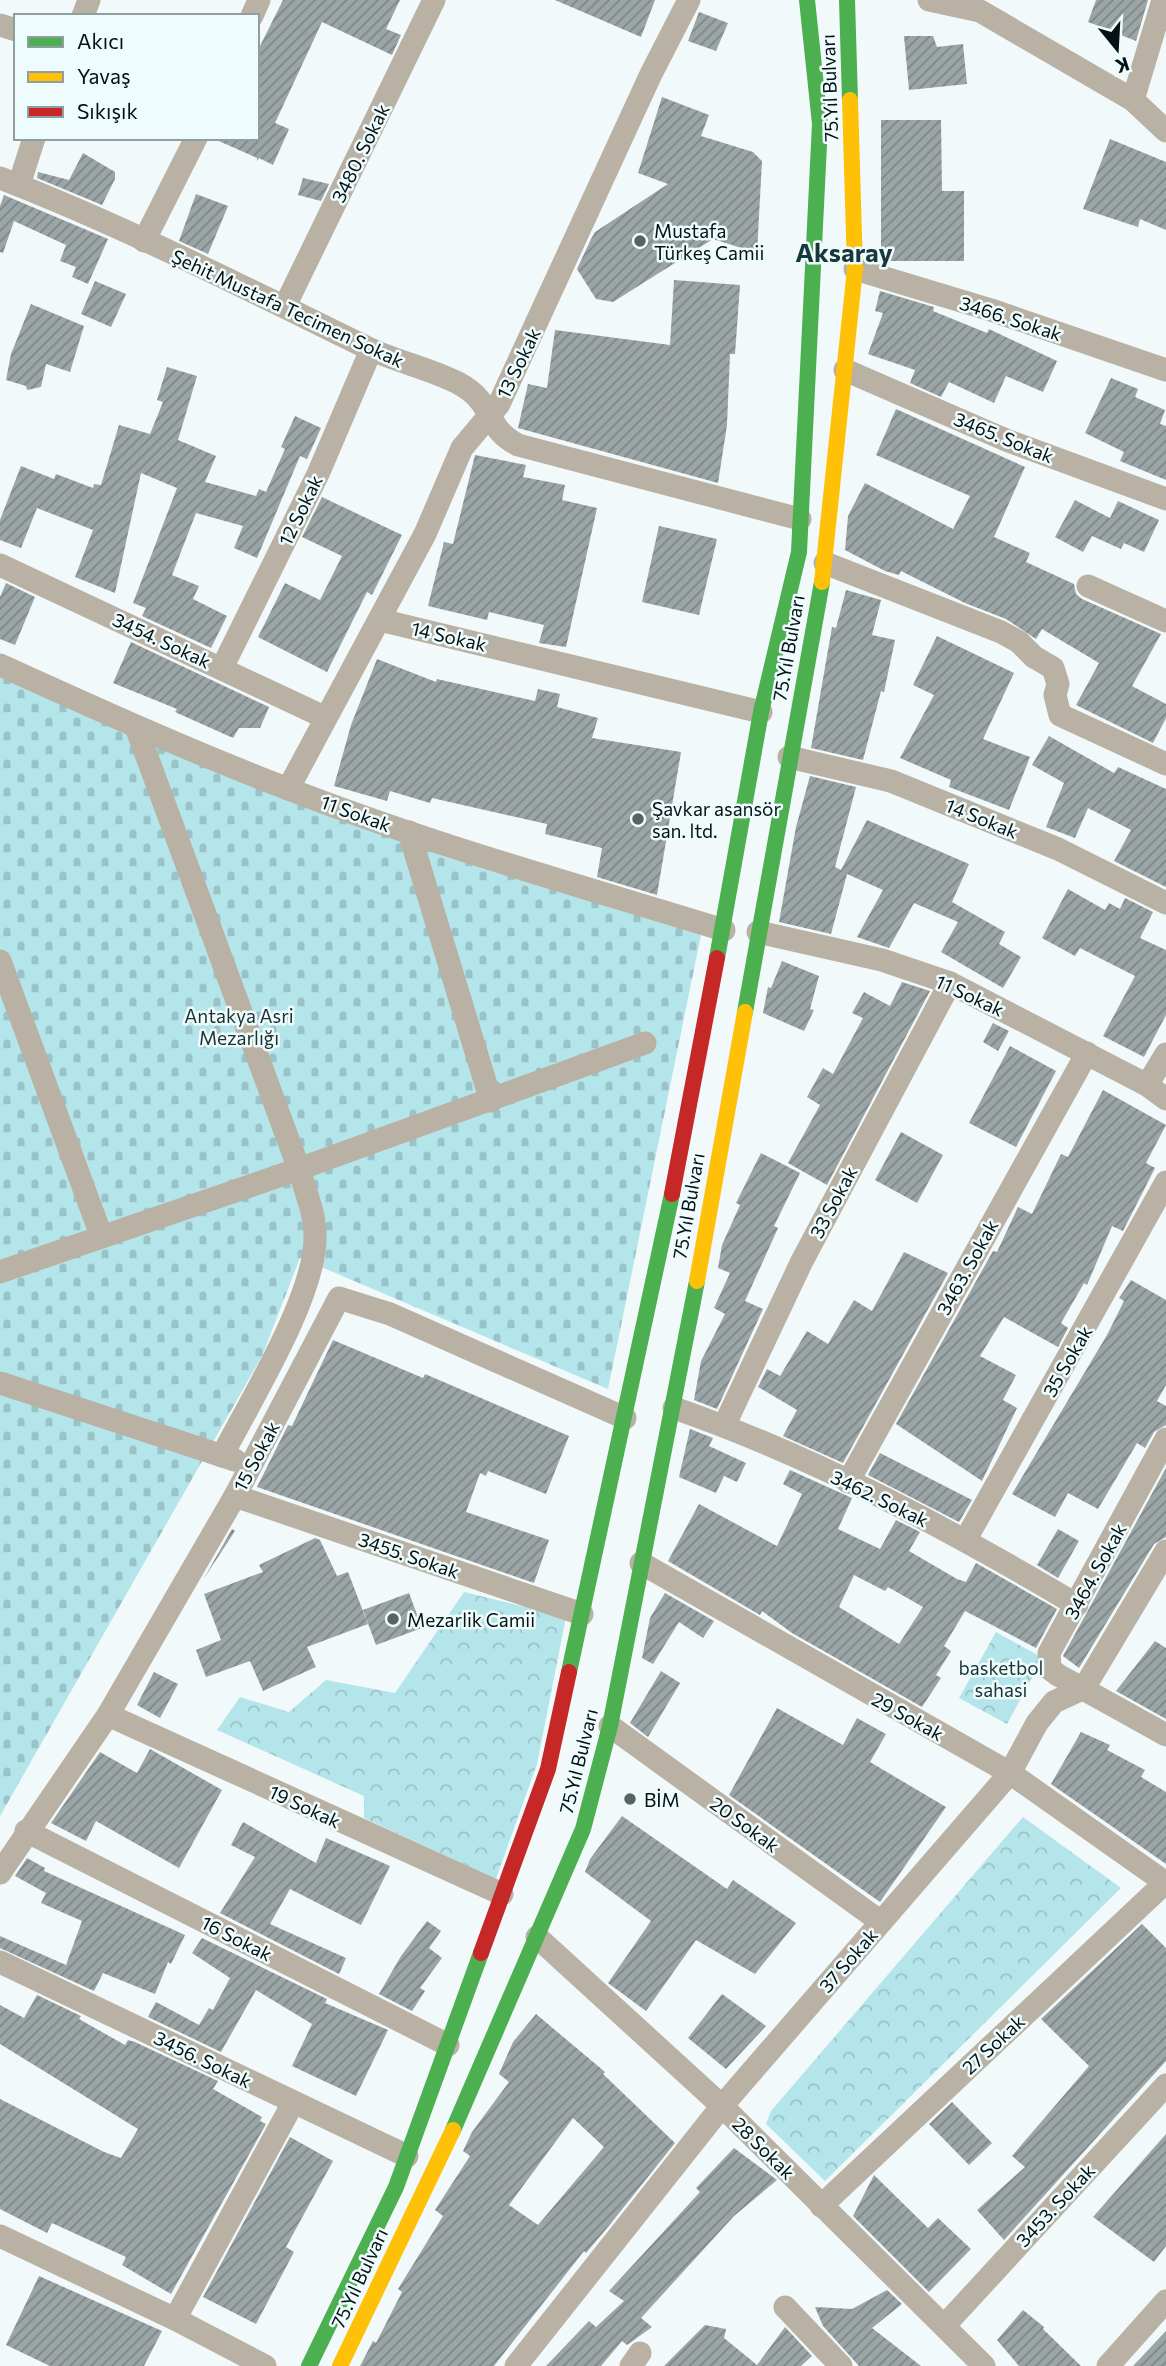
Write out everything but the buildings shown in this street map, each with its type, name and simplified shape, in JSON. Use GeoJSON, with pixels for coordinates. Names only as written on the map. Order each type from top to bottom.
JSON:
{"type":"FeatureCollection","features":[{"type":"Feature","properties":{"kind":"main road","name":"75.Yıl Bulvarı"},"geometry":{"type":"LineString","coordinates":[[309,2366],[396,2188],[548,1769],[686,1132],[761,712],[799,552],[820,124],[807,0]]}},
{"type":"Feature","properties":{"kind":"main road","name":"75.Yıl Bulvarı"},"geometry":{"type":"LineString","coordinates":[[340,2366],[475,2084],[583,1829],[610,1726],[674,1408],[825,563],[855,269],[847,0]]}},
{"type":"Feature","properties":{"kind":"street","name":"3480. Sokak"},"geometry":{"type":"LineString","coordinates":[[285,306],[435,0]]}},
{"type":"Feature","properties":{"kind":"street","name":"13 Sokak"},"geometry":{"type":"LineString","coordinates":[[288,789],[324,717],[380,620],[425,534],[462,448],[499,404],[651,74],[689,0]]}},
{"type":"Feature","properties":{"kind":"street"},"geometry":{"type":"LineString","coordinates":[[929,0],[980,11],[1133,100],[1166,131]]}},
{"type":"Feature","properties":{"kind":"street"},"geometry":{"type":"LineString","coordinates":[[1133,100],[1163,0]]}},
{"type":"Feature","properties":{"kind":"street"},"geometry":{"type":"LineString","coordinates":[[10,181],[33,140]]}},
{"type":"Feature","properties":{"kind":"street"},"geometry":{"type":"LineString","coordinates":[[144,241],[195,140]]}},
{"type":"Feature","properties":{"kind":"street","name":"Şehit Mustafa Tecimen Sokak"},"geometry":{"type":"LineString","coordinates":[[10,181],[285,306],[371,350],[455,381],[477,394],[490,413],[494,428],[503,437],[518,445],[800,519]]}},
{"type":"Feature","properties":{"kind":"street","name":"3466. Sokak"},"geometry":{"type":"LineString","coordinates":[[855,269],[991,310],[1166,370]]}},
{"type":"Feature","properties":{"kind":"street","name":"12 Sokak"},"geometry":{"type":"LineString","coordinates":[[222,668],[318,474],[371,350]]}},
{"type":"Feature","properties":{"kind":"street","name":"3465. Sokak"},"geometry":{"type":"LineString","coordinates":[[845,370],[1006,440],[1166,499]]}},
{"type":"Feature","properties":{"kind":"street"},"geometry":{"type":"LineString","coordinates":[[825,563],[1001,632],[1053,668],[1058,684],[1055,695],[1060,715],[1166,764]]}},
{"type":"Feature","properties":{"kind":"street","name":"3454. Sokak"},"geometry":{"type":"LineString","coordinates":[[0,565],[324,717]]}},
{"type":"Feature","properties":{"kind":"street"},"geometry":{"type":"LineString","coordinates":[[1088,586],[1166,621]]}},
{"type":"Feature","properties":{"kind":"street","name":"14 Sokak"},"geometry":{"type":"LineString","coordinates":[[380,620],[761,712]]}},
{"type":"Feature","properties":{"kind":"street","name":"11 Sokak"},"geometry":{"type":"LineString","coordinates":[[0,665],[135,727],[288,789],[409,832],[724,930]]}},
{"type":"Feature","properties":{"kind":"street"},"geometry":{"type":"LineString","coordinates":[[135,727],[299,1169],[313,1218],[315,1237],[312,1265],[286,1333],[222,1456]]}},
{"type":"Feature","properties":{"kind":"street","name":"14 Sokak"},"geometry":{"type":"LineString","coordinates":[[789,757],[891,781],[1058,849],[1166,903]]}},
{"type":"Feature","properties":{"kind":"street"},"geometry":{"type":"LineString","coordinates":[[409,832],[491,1101]]}},
{"type":"Feature","properties":{"kind":"street","name":"11 Sokak"},"geometry":{"type":"LineString","coordinates":[[758,932],[882,960],[950,983],[1147,1085],[1166,1099]]}},
{"type":"Feature","properties":{"kind":"street"},"geometry":{"type":"LineString","coordinates":[[0,961],[101,1235]]}},
{"type":"Feature","properties":{"kind":"street","name":"33 Sokak"},"geometry":{"type":"LineString","coordinates":[[723,1426],[802,1261],[950,983]]}},
{"type":"Feature","properties":{"kind":"street"},"geometry":{"type":"LineString","coordinates":[[0,1272],[491,1101],[645,1043]]}},
{"type":"Feature","properties":{"kind":"street","name":"3463. Sokak"},"geometry":{"type":"LineString","coordinates":[[848,1482],[1087,1053]]}},
{"type":"Feature","properties":{"kind":"street"},"geometry":{"type":"LineString","coordinates":[[1147,1085],[1166,1054]]}},
{"type":"Feature","properties":{"kind":"street","name":"35 Sokak"},"geometry":{"type":"LineString","coordinates":[[966,1539],[1166,1182]]}},
{"type":"Feature","properties":{"kind":"street","name":"15 Sokak"},"geometry":{"type":"LineString","coordinates":[[0,1873],[26,1831],[108,1715],[235,1496],[339,1298],[390,1314],[625,1419]]}},
{"type":"Feature","properties":{"kind":"street"},"geometry":{"type":"LineString","coordinates":[[0,1383],[251,1467]]}},
{"type":"Feature","properties":{"kind":"street","name":"3462. Sokak"},"geometry":{"type":"LineString","coordinates":[[674,1408],[723,1426],[848,1482],[966,1539],[1077,1605]]}},
{"type":"Feature","properties":{"kind":"street","name":"3464. Sokak"},"geometry":{"type":"LineString","coordinates":[[1084,1688],[1050,1669],[1049,1653],[1166,1439]]}},
{"type":"Feature","properties":{"kind":"street","name":"3455. Sokak"},"geometry":{"type":"LineString","coordinates":[[235,1496],[582,1614]]}},
{"type":"Feature","properties":{"kind":"street"},"geometry":{"type":"LineString","coordinates":[[1166,1551],[1084,1688],[1166,1735]]}},
{"type":"Feature","properties":{"kind":"street","name":"29 Sokak"},"geometry":{"type":"LineString","coordinates":[[641,1563],[1010,1773],[1166,1883]]}},
{"type":"Feature","properties":{"kind":"street","name":"37 Sokak"},"geometry":{"type":"LineString","coordinates":[[516,2366],[722,2106],[1010,1773],[1037,1723],[1054,1702],[1084,1688]]}},
{"type":"Feature","properties":{"kind":"street","name":"19 Sokak"},"geometry":{"type":"LineString","coordinates":[[108,1715],[502,1894]]}},
{"type":"Feature","properties":{"kind":"street","name":"20 Sokak"},"geometry":{"type":"LineString","coordinates":[[610,1726],[881,1922]]}},
{"type":"Feature","properties":{"kind":"street","name":"16 Sokak"},"geometry":{"type":"LineString","coordinates":[[26,1831],[448,2045]]}},
{"type":"Feature","properties":{"kind":"street","name":"27 Sokak"},"geometry":{"type":"LineString","coordinates":[[821,2206],[1166,1883]]}},
{"type":"Feature","properties":{"kind":"street","name":"28 Sokak"},"geometry":{"type":"LineString","coordinates":[[537,1937],[722,2106],[984,2366]]}},
{"type":"Feature","properties":{"kind":"street","name":"3456. Sokak"},"geometry":{"type":"LineString","coordinates":[[0,1962],[407,2156]]}},
{"type":"Feature","properties":{"kind":"street","name":"3453. Sokak"},"geometry":{"type":"LineString","coordinates":[[945,2325],[1166,2085]]}},
{"type":"Feature","properties":{"kind":"street"},"geometry":{"type":"LineString","coordinates":[[175,2319],[293,2103]]}},
{"type":"Feature","properties":{"kind":"street"},"geometry":{"type":"LineString","coordinates":[[0,2236],[175,2319],[265,2366]]}},
{"type":"Feature","properties":{"kind":"street"},"geometry":{"type":"LineString","coordinates":[[1108,2366],[1166,2301]]}},
{"type":"Feature","properties":{"kind":"street"},"geometry":{"type":"LineString","coordinates":[[785,2307],[841,2366]]}},
{"type":"Feature","properties":{"kind":"green space","name":"Antakya Asri Mezarlığı"},"geometry":{"type":"Polygon","coordinates":[[[0,665],[89,705],[701,935],[608,1389],[300,1258],[262,1356],[0,1816],[0,665]]]}},
{"type":"Feature","properties":{"kind":"green space"},"geometry":{"type":"Polygon","coordinates":[[[464,1592],[566,1617],[537,1764],[496,1879],[364,1818],[364,1796],[217,1730],[240,1697],[289,1712],[326,1680],[395,1693],[464,1592]]]}},
{"type":"Feature","properties":{"kind":"green space","name":"basketbol sahasi"},"geometry":{"type":"Polygon","coordinates":[[[996,1632],[1043,1658],[1007,1724],[959,1698],[996,1632]]]}},
{"type":"Feature","properties":{"kind":"green space"},"geometry":{"type":"Polygon","coordinates":[[[1023,1817],[1121,1888],[825,2181],[766,2124],[771,2111],[1023,1817]]]}},
{"type":"Feature","properties":{"kind":"traffic: fast"},"geometry":{"type":"LineString","coordinates":[[717,958],[761,712],[799,552],[820,124],[807,0]]}},
{"type":"Feature","properties":{"kind":"traffic: fast"},"geometry":{"type":"LineString","coordinates":[[847,0],[850,100]]}},
{"type":"Feature","properties":{"kind":"traffic: fast"},"geometry":{"type":"LineString","coordinates":[[745,1012],[822,582]]}},
{"type":"Feature","properties":{"kind":"traffic: fast"},"geometry":{"type":"LineString","coordinates":[[569,1672],[672,1194]]}},
{"type":"Feature","properties":{"kind":"traffic: fast"},"geometry":{"type":"LineString","coordinates":[[453,2130],[583,1829],[610,1726],[697,1281]]}},
{"type":"Feature","properties":{"kind":"traffic: fast"},"geometry":{"type":"LineString","coordinates":[[309,2366],[396,2187],[481,1953]]}},
{"type":"Feature","properties":{"kind":"traffic: slow"},"geometry":{"type":"LineString","coordinates":[[822,582],[855,269],[850,100]]}},
{"type":"Feature","properties":{"kind":"traffic: slow"},"geometry":{"type":"LineString","coordinates":[[697,1281],[745,1012]]}},
{"type":"Feature","properties":{"kind":"traffic: slow"},"geometry":{"type":"LineString","coordinates":[[340,2366],[453,2130]]}},
{"type":"Feature","properties":{"kind":"traffic: jam"},"geometry":{"type":"LineString","coordinates":[[672,1194],[717,958]]}},
{"type":"Feature","properties":{"kind":"traffic: jam"},"geometry":{"type":"LineString","coordinates":[[481,1953],[548,1769],[569,1672]]}},
{"type":"Feature","properties":{"kind":"place","name":"Mustafa Türkeş Camii"},"geometry":{"type":"Point","coordinates":[640,241]}},
{"type":"Feature","properties":{"kind":"place","name":"Şavkar asansör san. ltd."},"geometry":{"type":"Point","coordinates":[638,819]}},
{"type":"Feature","properties":{"kind":"place","name":"Mezarlik Camii"},"geometry":{"type":"Point","coordinates":[393,1619]}},
{"type":"Feature","properties":{"kind":"place","name":"BİM"},"geometry":{"type":"Point","coordinates":[630,1799]}},
{"type":"Feature","properties":{"kind":"district","name":"Aksaray"},"geometry":{"type":"Point","coordinates":[844,251]}}]}
